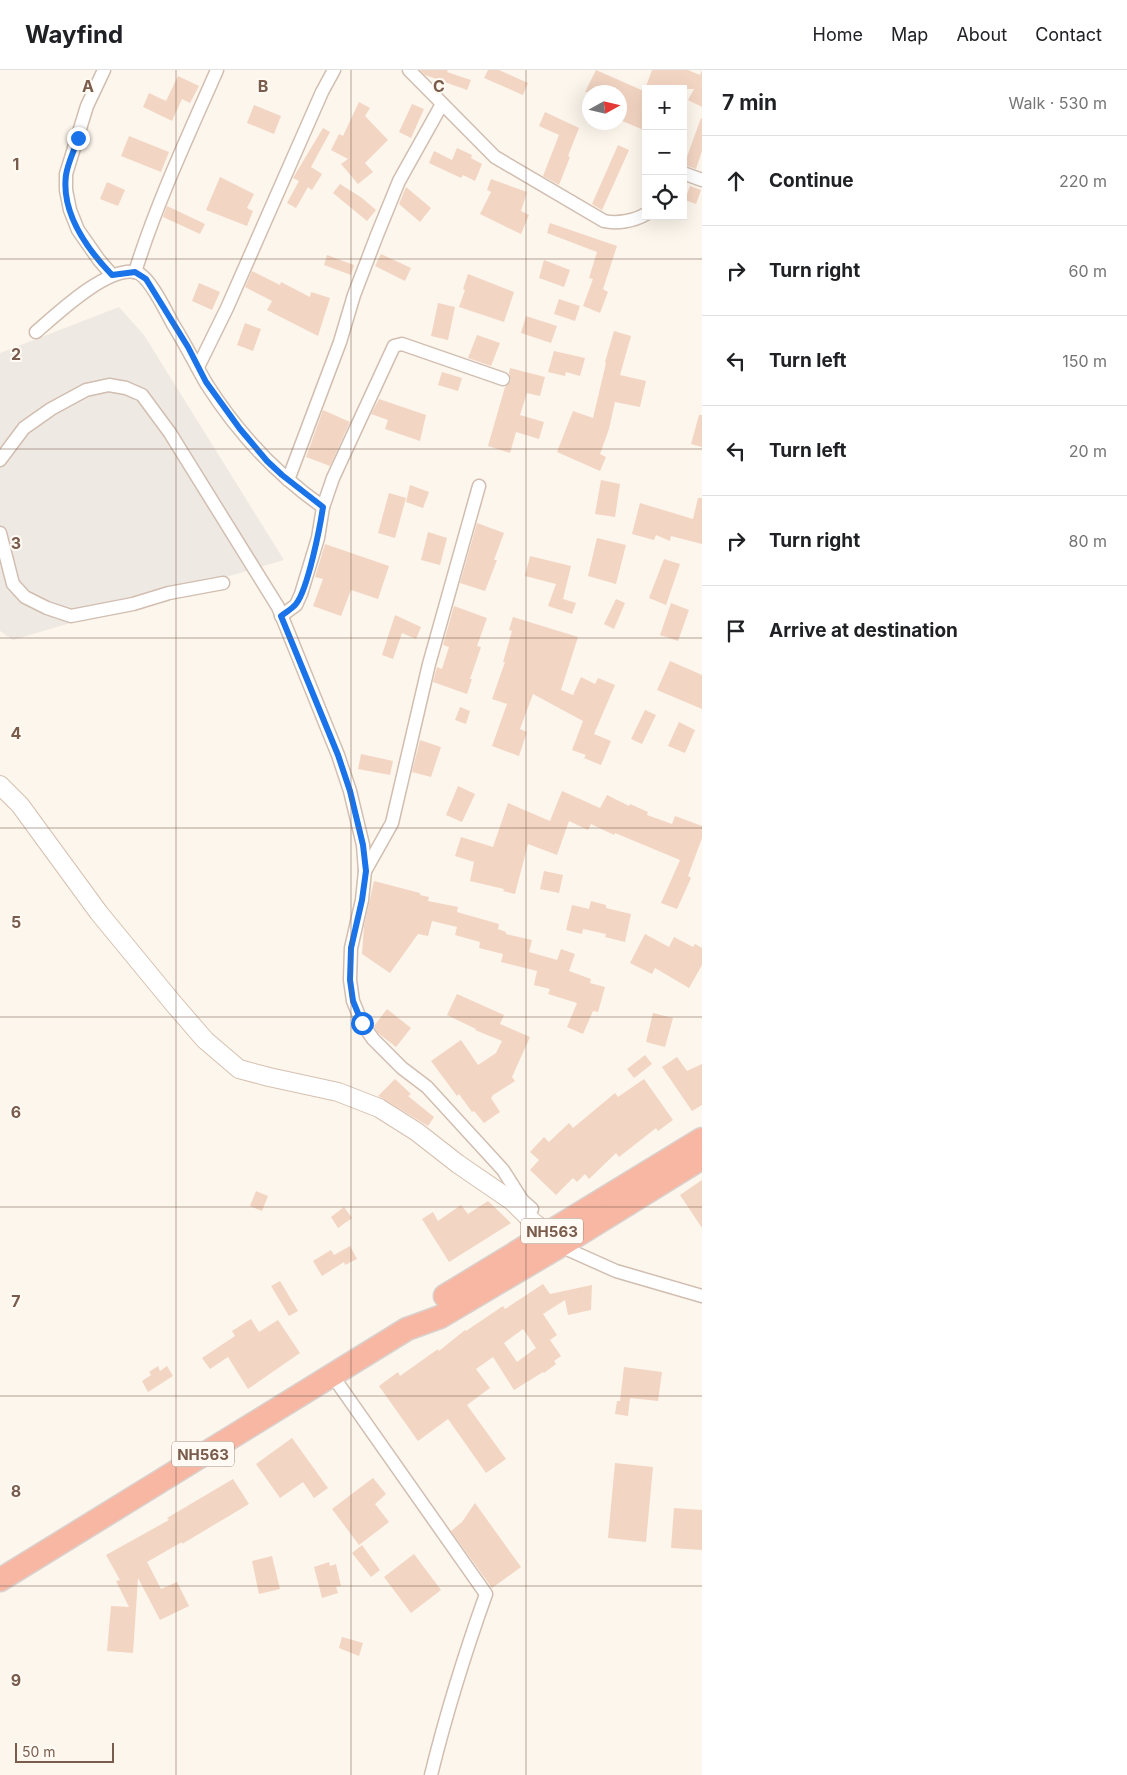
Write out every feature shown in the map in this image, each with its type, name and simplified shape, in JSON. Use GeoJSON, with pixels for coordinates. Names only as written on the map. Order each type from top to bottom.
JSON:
{"type":"FeatureCollection","features":[{"type":"Feature","properties":{"kind":"highway","name":"NH563"},"geometry":{"type":"LineString","coordinates":[[554,1236],[702,1138]]}},
{"type":"Feature","properties":{"kind":"highway","name":"NH563"},"geometry":{"type":"LineString","coordinates":[[0,1580],[407,1329],[430,1305],[554,1236],[702,1158]]}},
{"type":"Feature","properties":{"kind":"street"},"geometry":{"type":"LineString","coordinates":[[104,70],[87,106],[66,174],[66,190],[70,210],[78,230],[112,275]]}},
{"type":"Feature","properties":{"kind":"street"},"geometry":{"type":"LineString","coordinates":[[135,272],[142,248],[177,160],[217,70]]}},
{"type":"Feature","properties":{"kind":"street"},"geometry":{"type":"LineString","coordinates":[[198,367],[227,308],[322,92],[334,70]]}},
{"type":"Feature","properties":{"kind":"street"},"geometry":{"type":"LineString","coordinates":[[409,70],[495,157],[604,221],[613,223],[642,216]]}},
{"type":"Feature","properties":{"kind":"street"},"geometry":{"type":"LineString","coordinates":[[288,480],[340,342],[354,296],[399,181],[442,104]]}},
{"type":"Feature","properties":{"kind":"street"},"geometry":{"type":"LineString","coordinates":[[687,174],[702,180]]}},
{"type":"Feature","properties":{"kind":"street"},"geometry":{"type":"LineString","coordinates":[[36,332],[76,299],[112,275],[135,272],[146,279],[216,396],[240,429],[267,461],[323,507]]}},
{"type":"Feature","properties":{"kind":"street"},"geometry":{"type":"LineString","coordinates":[[281,616],[296,605],[302,594],[318,538],[323,507],[333,478],[394,346],[402,344],[503,379]]}},
{"type":"Feature","properties":{"kind":"street"},"geometry":{"type":"LineString","coordinates":[[0,460],[24,428],[52,409],[86,390],[109,385],[126,388],[142,395],[170,433],[278,607],[338,755],[350,791],[363,845],[366,871],[362,900],[351,948],[350,980],[353,1001],[362,1023],[373,1039],[402,1068],[427,1087],[503,1170],[522,1200],[554,1236]]}},
{"type":"Feature","properties":{"kind":"street"},"geometry":{"type":"LineString","coordinates":[[366,871],[392,823],[429,664],[479,486]]}},
{"type":"Feature","properties":{"kind":"street"},"geometry":{"type":"LineString","coordinates":[[0,533],[13,584],[25,597],[47,608],[72,616],[134,604],[168,593],[223,583]]}},
{"type":"Feature","properties":{"kind":"street"},"geometry":{"type":"LineString","coordinates":[[0,785],[20,805],[99,913],[173,1003],[205,1040],[240,1069],[269,1078],[338,1092],[379,1108],[417,1132],[458,1164],[512,1201],[533,1222],[554,1236],[616,1271],[702,1296]]}},
{"type":"Feature","properties":{"kind":"street"},"geometry":{"type":"LineString","coordinates":[[332,1375],[486,1594],[442,1730],[431,1775]]}},
{"type":"Feature","properties":{"kind":"shaded area"},"geometry":{"type":"Polygon","coordinates":[[[119,307],[144,335],[284,560],[13,640],[0,631],[0,353],[119,307]]]}},
{"type":"Feature","properties":{"kind":"building"},"geometry":{"type":"Polygon","coordinates":[[[420,70],[448,70],[447,72],[471,80],[467,90],[425,75],[420,70]]]}},
{"type":"Feature","properties":{"kind":"building"},"geometry":{"type":"Polygon","coordinates":[[[488,70],[499,70],[528,83],[523,95],[484,78],[488,70]]]}},
{"type":"Feature","properties":{"kind":"building"},"geometry":{"type":"Polygon","coordinates":[[[596,70],[642,90],[642,129],[627,123],[627,85],[588,85],[596,70]]]}},
{"type":"Feature","properties":{"kind":"building"},"geometry":{"type":"Polygon","coordinates":[[[652,70],[688,70],[700,75],[702,70],[702,107],[688,100],[694,89],[687,89],[687,85],[646,85],[652,70]]]}},
{"type":"Feature","properties":{"kind":"building"},"geometry":{"type":"Polygon","coordinates":[[[178,76],[199,86],[190,103],[182,99],[172,121],[143,107],[149,93],[166,101],[178,76]]]}},
{"type":"Feature","properties":{"kind":"building"},"geometry":{"type":"Polygon","coordinates":[[[359,102],[370,108],[365,116],[388,140],[365,163],[373,172],[358,184],[341,164],[348,159],[331,150],[339,134],[343,136],[359,102]]]}},
{"type":"Feature","properties":{"kind":"building"},"geometry":{"type":"Polygon","coordinates":[[[412,104],[424,109],[411,138],[399,132],[412,104]]]}},
{"type":"Feature","properties":{"kind":"building"},"geometry":{"type":"Polygon","coordinates":[[[254,105],[281,116],[274,134],[247,123],[254,105]]]}},
{"type":"Feature","properties":{"kind":"building"},"geometry":{"type":"Polygon","coordinates":[[[545,112],[579,128],[559,185],[543,176],[559,135],[539,126],[545,112]]]}},
{"type":"Feature","properties":{"kind":"building"},"geometry":{"type":"Polygon","coordinates":[[[702,118],[702,151],[696,169],[687,166],[687,157],[702,118]]]}},
{"type":"Feature","properties":{"kind":"building"},"geometry":{"type":"Polygon","coordinates":[[[323,128],[330,132],[311,167],[322,174],[312,190],[308,187],[296,208],[287,203],[299,181],[293,178],[323,128]]]}},
{"type":"Feature","properties":{"kind":"building"},"geometry":{"type":"Polygon","coordinates":[[[129,136],[169,152],[161,172],[121,156],[129,136]]]}},
{"type":"Feature","properties":{"kind":"building"},"geometry":{"type":"Polygon","coordinates":[[[618,145],[629,150],[602,210],[592,204],[618,145]]]}},
{"type":"Feature","properties":{"kind":"building"},"geometry":{"type":"Polygon","coordinates":[[[457,148],[472,155],[471,158],[482,164],[475,181],[463,175],[461,178],[429,163],[434,151],[452,160],[457,148]]]}},
{"type":"Feature","properties":{"kind":"building"},"geometry":{"type":"Polygon","coordinates":[[[220,177],[254,194],[247,208],[253,211],[247,226],[206,210],[220,177]]]}},
{"type":"Feature","properties":{"kind":"building"},"geometry":{"type":"Polygon","coordinates":[[[491,179],[527,192],[521,211],[529,215],[521,234],[480,214],[491,192],[487,190],[491,179]]]}},
{"type":"Feature","properties":{"kind":"building"},"geometry":{"type":"Polygon","coordinates":[[[107,182],[125,190],[118,206],[100,199],[107,182]]]}},
{"type":"Feature","properties":{"kind":"building"},"geometry":{"type":"Polygon","coordinates":[[[340,184],[362,198],[376,210],[367,221],[333,193],[340,184]]]}},
{"type":"Feature","properties":{"kind":"building"},"geometry":{"type":"Polygon","coordinates":[[[690,186],[701,190],[696,204],[687,201],[690,186]]]}},
{"type":"Feature","properties":{"kind":"building"},"geometry":{"type":"Polygon","coordinates":[[[406,187],[431,208],[420,222],[399,204],[406,187]]]}},
{"type":"Feature","properties":{"kind":"building"},"geometry":{"type":"Polygon","coordinates":[[[167,206],[205,224],[200,234],[163,217],[167,206]]]}},
{"type":"Feature","properties":{"kind":"building"},"geometry":{"type":"Polygon","coordinates":[[[550,223],[617,246],[603,289],[608,292],[600,313],[583,306],[593,279],[589,278],[597,252],[547,233],[550,223]]]}},
{"type":"Feature","properties":{"kind":"building"},"geometry":{"type":"Polygon","coordinates":[[[381,254],[411,268],[405,281],[375,266],[381,254]]]}},
{"type":"Feature","properties":{"kind":"building"},"geometry":{"type":"Polygon","coordinates":[[[327,255],[354,265],[351,275],[324,265],[327,255]]]}},
{"type":"Feature","properties":{"kind":"building"},"geometry":{"type":"Polygon","coordinates":[[[544,260],[570,270],[564,287],[539,278],[544,260]]]}},
{"type":"Feature","properties":{"kind":"building"},"geometry":{"type":"Polygon","coordinates":[[[252,271],[280,285],[281,282],[310,297],[311,292],[330,298],[318,336],[267,310],[272,301],[245,287],[252,271]]]}},
{"type":"Feature","properties":{"kind":"building"},"geometry":{"type":"Polygon","coordinates":[[[468,274],[514,292],[504,322],[459,307],[468,274]]]}},
{"type":"Feature","properties":{"kind":"building"},"geometry":{"type":"Polygon","coordinates":[[[199,283],[220,292],[212,310],[192,301],[199,283]]]}},
{"type":"Feature","properties":{"kind":"building"},"geometry":{"type":"Polygon","coordinates":[[[559,299],[580,306],[575,321],[554,314],[559,299]]]}},
{"type":"Feature","properties":{"kind":"building"},"geometry":{"type":"Polygon","coordinates":[[[438,303],[455,307],[448,340],[431,336],[438,303]]]}},
{"type":"Feature","properties":{"kind":"building"},"geometry":{"type":"Polygon","coordinates":[[[526,316],[557,326],[551,343],[521,333],[526,316]]]}},
{"type":"Feature","properties":{"kind":"building"},"geometry":{"type":"Polygon","coordinates":[[[245,323],[261,329],[253,351],[237,345],[245,323]]]}},
{"type":"Feature","properties":{"kind":"building"},"geometry":{"type":"Polygon","coordinates":[[[614,331],[631,336],[620,375],[646,381],[640,407],[615,402],[609,429],[600,454],[606,457],[600,471],[557,452],[573,411],[593,418],[614,331]]]}},
{"type":"Feature","properties":{"kind":"building"},"geometry":{"type":"Polygon","coordinates":[[[477,335],[500,343],[491,366],[468,358],[477,335]]]}},
{"type":"Feature","properties":{"kind":"building"},"geometry":{"type":"Polygon","coordinates":[[[554,351],[585,358],[580,376],[566,372],[565,376],[548,372],[554,351]]]}},
{"type":"Feature","properties":{"kind":"building"},"geometry":{"type":"Polygon","coordinates":[[[510,368],[545,377],[540,396],[527,393],[520,415],[544,422],[539,439],[516,432],[510,453],[488,446],[505,387],[511,381],[510,368]]]}},
{"type":"Feature","properties":{"kind":"building"},"geometry":{"type":"Polygon","coordinates":[[[442,372],[462,378],[458,391],[438,385],[442,372]]]}},
{"type":"Feature","properties":{"kind":"building"},"geometry":{"type":"Polygon","coordinates":[[[379,399],[426,415],[420,441],[385,429],[388,420],[371,414],[379,399]]]}},
{"type":"Feature","properties":{"kind":"building"},"geometry":{"type":"Polygon","coordinates":[[[323,410],[350,422],[330,466],[306,457],[323,410]]]}},
{"type":"Feature","properties":{"kind":"building"},"geometry":{"type":"Polygon","coordinates":[[[699,415],[702,415],[702,447],[691,444],[699,415]]]}},
{"type":"Feature","properties":{"kind":"building"},"geometry":{"type":"Polygon","coordinates":[[[601,480],[620,484],[615,517],[595,514],[601,480]]]}},
{"type":"Feature","properties":{"kind":"building"},"geometry":{"type":"Polygon","coordinates":[[[410,485],[429,492],[423,508],[406,502],[410,485]]]}},
{"type":"Feature","properties":{"kind":"building"},"geometry":{"type":"Polygon","coordinates":[[[389,493],[406,498],[395,538],[378,533],[389,493]]]}},
{"type":"Feature","properties":{"kind":"building"},"geometry":{"type":"Polygon","coordinates":[[[698,498],[702,498],[702,544],[671,536],[670,541],[656,535],[654,540],[632,534],[640,503],[693,519],[698,498]]]}},
{"type":"Feature","properties":{"kind":"building"},"geometry":{"type":"Polygon","coordinates":[[[477,523],[504,533],[494,560],[497,560],[485,591],[460,583],[477,523]]]}},
{"type":"Feature","properties":{"kind":"building"},"geometry":{"type":"Polygon","coordinates":[[[428,532],[447,538],[440,565],[421,560],[428,532]]]}},
{"type":"Feature","properties":{"kind":"building"},"geometry":{"type":"Polygon","coordinates":[[[597,538],[626,545],[616,584],[588,576],[597,538]]]}},
{"type":"Feature","properties":{"kind":"building"},"geometry":{"type":"Polygon","coordinates":[[[325,544],[389,566],[378,599],[351,590],[341,616],[313,606],[323,579],[315,577],[325,544]]]}},
{"type":"Feature","properties":{"kind":"building"},"geometry":{"type":"Polygon","coordinates":[[[530,556],[571,566],[563,599],[576,603],[572,614],[548,606],[556,584],[525,576],[530,556]]]}},
{"type":"Feature","properties":{"kind":"building"},"geometry":{"type":"Polygon","coordinates":[[[664,559],[680,564],[666,605],[649,598],[664,559]]]}},
{"type":"Feature","properties":{"kind":"building"},"geometry":{"type":"Polygon","coordinates":[[[616,599],[625,603],[614,629],[604,624],[616,599]]]}},
{"type":"Feature","properties":{"kind":"building"},"geometry":{"type":"Polygon","coordinates":[[[671,603],[689,610],[678,641],[660,635],[671,603]]]}},
{"type":"Feature","properties":{"kind":"building"},"geometry":{"type":"Polygon","coordinates":[[[454,606],[487,618],[477,646],[481,647],[467,694],[433,682],[437,667],[442,669],[449,647],[443,645],[454,606]]]}},
{"type":"Feature","properties":{"kind":"building"},"geometry":{"type":"Polygon","coordinates":[[[395,615],[421,627],[416,639],[402,633],[393,659],[382,655],[395,615]]]}},
{"type":"Feature","properties":{"kind":"building"},"geometry":{"type":"Polygon","coordinates":[[[513,617],[578,637],[561,690],[573,695],[581,677],[595,684],[598,678],[615,685],[594,734],[611,741],[601,765],[584,758],[586,755],[572,750],[583,721],[533,694],[520,729],[527,732],[519,756],[492,746],[507,704],[492,699],[505,662],[503,662],[512,631],[509,630],[513,617]]]}},
{"type":"Feature","properties":{"kind":"building"},"geometry":{"type":"Polygon","coordinates":[[[670,661],[702,675],[702,709],[657,690],[670,661]]]}},
{"type":"Feature","properties":{"kind":"building"},"geometry":{"type":"Polygon","coordinates":[[[460,707],[470,711],[466,724],[455,720],[460,707]]]}},
{"type":"Feature","properties":{"kind":"building"},"geometry":{"type":"Polygon","coordinates":[[[645,710],[656,715],[642,744],[631,739],[645,710]]]}},
{"type":"Feature","properties":{"kind":"building"},"geometry":{"type":"Polygon","coordinates":[[[679,722],[695,730],[685,753],[668,746],[679,722]]]}},
{"type":"Feature","properties":{"kind":"building"},"geometry":{"type":"Polygon","coordinates":[[[420,740],[441,747],[431,777],[412,772],[420,740]]]}},
{"type":"Feature","properties":{"kind":"building"},"geometry":{"type":"Polygon","coordinates":[[[361,754],[393,761],[390,775],[358,769],[361,754]]]}},
{"type":"Feature","properties":{"kind":"building"},"geometry":{"type":"Polygon","coordinates":[[[458,786],[475,794],[462,822],[446,815],[458,786]]]}},
{"type":"Feature","properties":{"kind":"building"},"geometry":{"type":"Polygon","coordinates":[[[562,791],[600,808],[607,795],[629,806],[630,804],[648,812],[647,815],[672,824],[675,816],[702,826],[702,838],[688,876],[691,878],[677,909],[661,903],[680,860],[615,833],[614,835],[591,824],[588,830],[569,821],[557,855],[528,844],[515,894],[503,891],[504,889],[470,881],[474,862],[455,856],[461,837],[493,847],[508,803],[550,821],[562,791]]]}},
{"type":"Feature","properties":{"kind":"building"},"geometry":{"type":"Polygon","coordinates":[[[544,871],[563,875],[559,893],[540,889],[544,871]]]}},
{"type":"Feature","properties":{"kind":"building"},"geometry":{"type":"Polygon","coordinates":[[[374,881],[420,893],[420,895],[429,897],[428,901],[458,907],[457,912],[499,924],[498,929],[506,932],[506,934],[532,940],[529,952],[557,960],[561,949],[575,954],[569,971],[591,979],[590,983],[605,987],[598,1012],[593,1011],[583,1034],[567,1027],[577,1003],[548,994],[550,989],[534,985],[537,971],[501,962],[503,954],[479,948],[480,942],[455,935],[457,927],[432,921],[428,936],[418,934],[390,973],[362,954],[364,926],[374,881]]]}},
{"type":"Feature","properties":{"kind":"building"},"geometry":{"type":"Polygon","coordinates":[[[591,901],[606,905],[606,908],[631,914],[625,942],[605,937],[606,934],[583,929],[582,934],[566,930],[572,905],[589,909],[591,901]]]}},
{"type":"Feature","properties":{"kind":"building"},"geometry":{"type":"Polygon","coordinates":[[[645,934],[669,947],[674,937],[693,947],[695,944],[702,948],[702,965],[689,988],[655,968],[652,974],[630,963],[645,934]]]}},
{"type":"Feature","properties":{"kind":"building"},"geometry":{"type":"Polygon","coordinates":[[[457,994],[504,1015],[500,1024],[530,1037],[512,1077],[515,1081],[491,1098],[500,1112],[484,1123],[474,1111],[472,1112],[459,1094],[457,1096],[431,1061],[461,1040],[478,1065],[496,1053],[502,1041],[475,1030],[447,1015],[457,994]]]}},
{"type":"Feature","properties":{"kind":"building"},"geometry":{"type":"Polygon","coordinates":[[[387,1009],[411,1028],[396,1047],[378,1033],[374,1026],[387,1009]]]}},
{"type":"Feature","properties":{"kind":"building"},"geometry":{"type":"Polygon","coordinates":[[[653,1013],[673,1018],[665,1047],[646,1042],[653,1013]]]}},
{"type":"Feature","properties":{"kind":"building"},"geometry":{"type":"Polygon","coordinates":[[[645,1055],[652,1064],[634,1078],[627,1069],[645,1055]]]}},
{"type":"Feature","properties":{"kind":"building"},"geometry":{"type":"Polygon","coordinates":[[[677,1057],[687,1071],[702,1064],[702,1105],[692,1111],[662,1067],[677,1057]]]}},
{"type":"Feature","properties":{"kind":"building"},"geometry":{"type":"Polygon","coordinates":[[[395,1079],[411,1094],[408,1096],[434,1117],[428,1126],[378,1096],[395,1079]]]}},
{"type":"Feature","properties":{"kind":"building"},"geometry":{"type":"Polygon","coordinates":[[[644,1079],[673,1120],[658,1131],[656,1128],[619,1157],[616,1153],[589,1179],[585,1174],[577,1182],[573,1178],[556,1195],[530,1170],[539,1160],[530,1152],[544,1137],[549,1142],[569,1123],[573,1128],[615,1093],[618,1097],[644,1079]]]}},
{"type":"Feature","properties":{"kind":"building"},"geometry":{"type":"Polygon","coordinates":[[[702,1180],[702,1228],[680,1195],[702,1180]]]}},
{"type":"Feature","properties":{"kind":"building"},"geometry":{"type":"Polygon","coordinates":[[[256,1191],[268,1196],[262,1211],[250,1206],[256,1191]]]}},
{"type":"Feature","properties":{"kind":"building"},"geometry":{"type":"Polygon","coordinates":[[[488,1201],[511,1223],[449,1262],[422,1219],[433,1212],[438,1221],[461,1205],[468,1214],[488,1201]]]}},
{"type":"Feature","properties":{"kind":"building"},"geometry":{"type":"Polygon","coordinates":[[[344,1207],[352,1218],[338,1228],[331,1217],[344,1207]]]}},
{"type":"Feature","properties":{"kind":"building"},"geometry":{"type":"Polygon","coordinates":[[[350,1246],[357,1259],[345,1265],[344,1262],[322,1276],[313,1261],[331,1250],[334,1255],[350,1246]]]}},
{"type":"Feature","properties":{"kind":"building"},"geometry":{"type":"Polygon","coordinates":[[[280,1281],[298,1311],[289,1316],[271,1286],[280,1281]]]}},
{"type":"Feature","properties":{"kind":"building"},"geometry":{"type":"Polygon","coordinates":[[[543,1284],[550,1294],[592,1285],[591,1310],[568,1315],[565,1300],[543,1314],[557,1335],[550,1340],[561,1356],[554,1361],[556,1364],[544,1373],[514,1390],[493,1357],[476,1369],[490,1388],[467,1405],[506,1459],[486,1473],[448,1419],[418,1441],[379,1386],[398,1372],[400,1376],[438,1349],[439,1351],[465,1330],[503,1306],[505,1309],[543,1284]],[[523,1329],[504,1343],[517,1362],[536,1348],[523,1329]]]}},
{"type":"Feature","properties":{"kind":"building"},"geometry":{"type":"Polygon","coordinates":[[[251,1319],[259,1332],[278,1320],[300,1353],[248,1389],[228,1357],[210,1369],[202,1358],[235,1336],[232,1331],[251,1319]]]}},
{"type":"Feature","properties":{"kind":"building"},"geometry":{"type":"Polygon","coordinates":[[[158,1366],[160,1371],[167,1366],[173,1376],[148,1392],[142,1381],[151,1375],[149,1372],[158,1366]]]}},
{"type":"Feature","properties":{"kind":"building"},"geometry":{"type":"Polygon","coordinates":[[[624,1367],[662,1372],[658,1401],[630,1398],[628,1416],[615,1414],[617,1401],[620,1401],[624,1367]]]}},
{"type":"Feature","properties":{"kind":"building"},"geometry":{"type":"Polygon","coordinates":[[[292,1438],[328,1488],[314,1498],[303,1482],[280,1498],[256,1464],[292,1438]]]}},
{"type":"Feature","properties":{"kind":"building"},"geometry":{"type":"Polygon","coordinates":[[[615,1463],[653,1467],[646,1542],[608,1538],[615,1463]]]}},
{"type":"Feature","properties":{"kind":"building"},"geometry":{"type":"Polygon","coordinates":[[[373,1478],[386,1494],[375,1504],[389,1522],[359,1545],[332,1509],[373,1478]]]}},
{"type":"Feature","properties":{"kind":"building"},"geometry":{"type":"Polygon","coordinates":[[[233,1479],[249,1504],[182,1544],[182,1542],[147,1562],[161,1589],[177,1582],[189,1606],[160,1620],[138,1578],[133,1653],[107,1651],[111,1606],[129,1607],[116,1581],[120,1580],[106,1555],[169,1520],[167,1518],[233,1479]]]}},
{"type":"Feature","properties":{"kind":"building"},"geometry":{"type":"Polygon","coordinates":[[[475,1503],[521,1567],[492,1588],[451,1531],[462,1522],[475,1503]]]}},
{"type":"Feature","properties":{"kind":"building"},"geometry":{"type":"Polygon","coordinates":[[[674,1508],[702,1510],[702,1550],[671,1548],[674,1508]]]}},
{"type":"Feature","properties":{"kind":"building"},"geometry":{"type":"Polygon","coordinates":[[[362,1545],[380,1570],[371,1577],[352,1553],[362,1545]]]}},
{"type":"Feature","properties":{"kind":"building"},"geometry":{"type":"Polygon","coordinates":[[[414,1554],[441,1590],[411,1613],[384,1577],[414,1554]]]}},
{"type":"Feature","properties":{"kind":"building"},"geometry":{"type":"Polygon","coordinates":[[[272,1556],[280,1589],[259,1594],[252,1561],[272,1556]]]}},
{"type":"Feature","properties":{"kind":"building"},"geometry":{"type":"Polygon","coordinates":[[[329,1562],[330,1566],[336,1564],[341,1586],[336,1587],[338,1593],[322,1598],[314,1567],[329,1562]]]}},
{"type":"Feature","properties":{"kind":"building"},"geometry":{"type":"Polygon","coordinates":[[[342,1637],[363,1643],[359,1656],[339,1648],[342,1637]]]}},
{"type":"Feature","properties":{"kind":"route"},"geometry":{"type":"LineString","coordinates":[[78,138],[66,174],[66,190],[70,210],[78,230],[112,275],[135,272],[146,279],[188,347],[206,382],[225,410],[267,461],[323,507],[318,538],[302,594],[296,605],[281,616],[338,755],[350,791],[363,845],[366,871],[362,900],[351,948],[350,980],[353,1001],[362,1023]]}}]}
